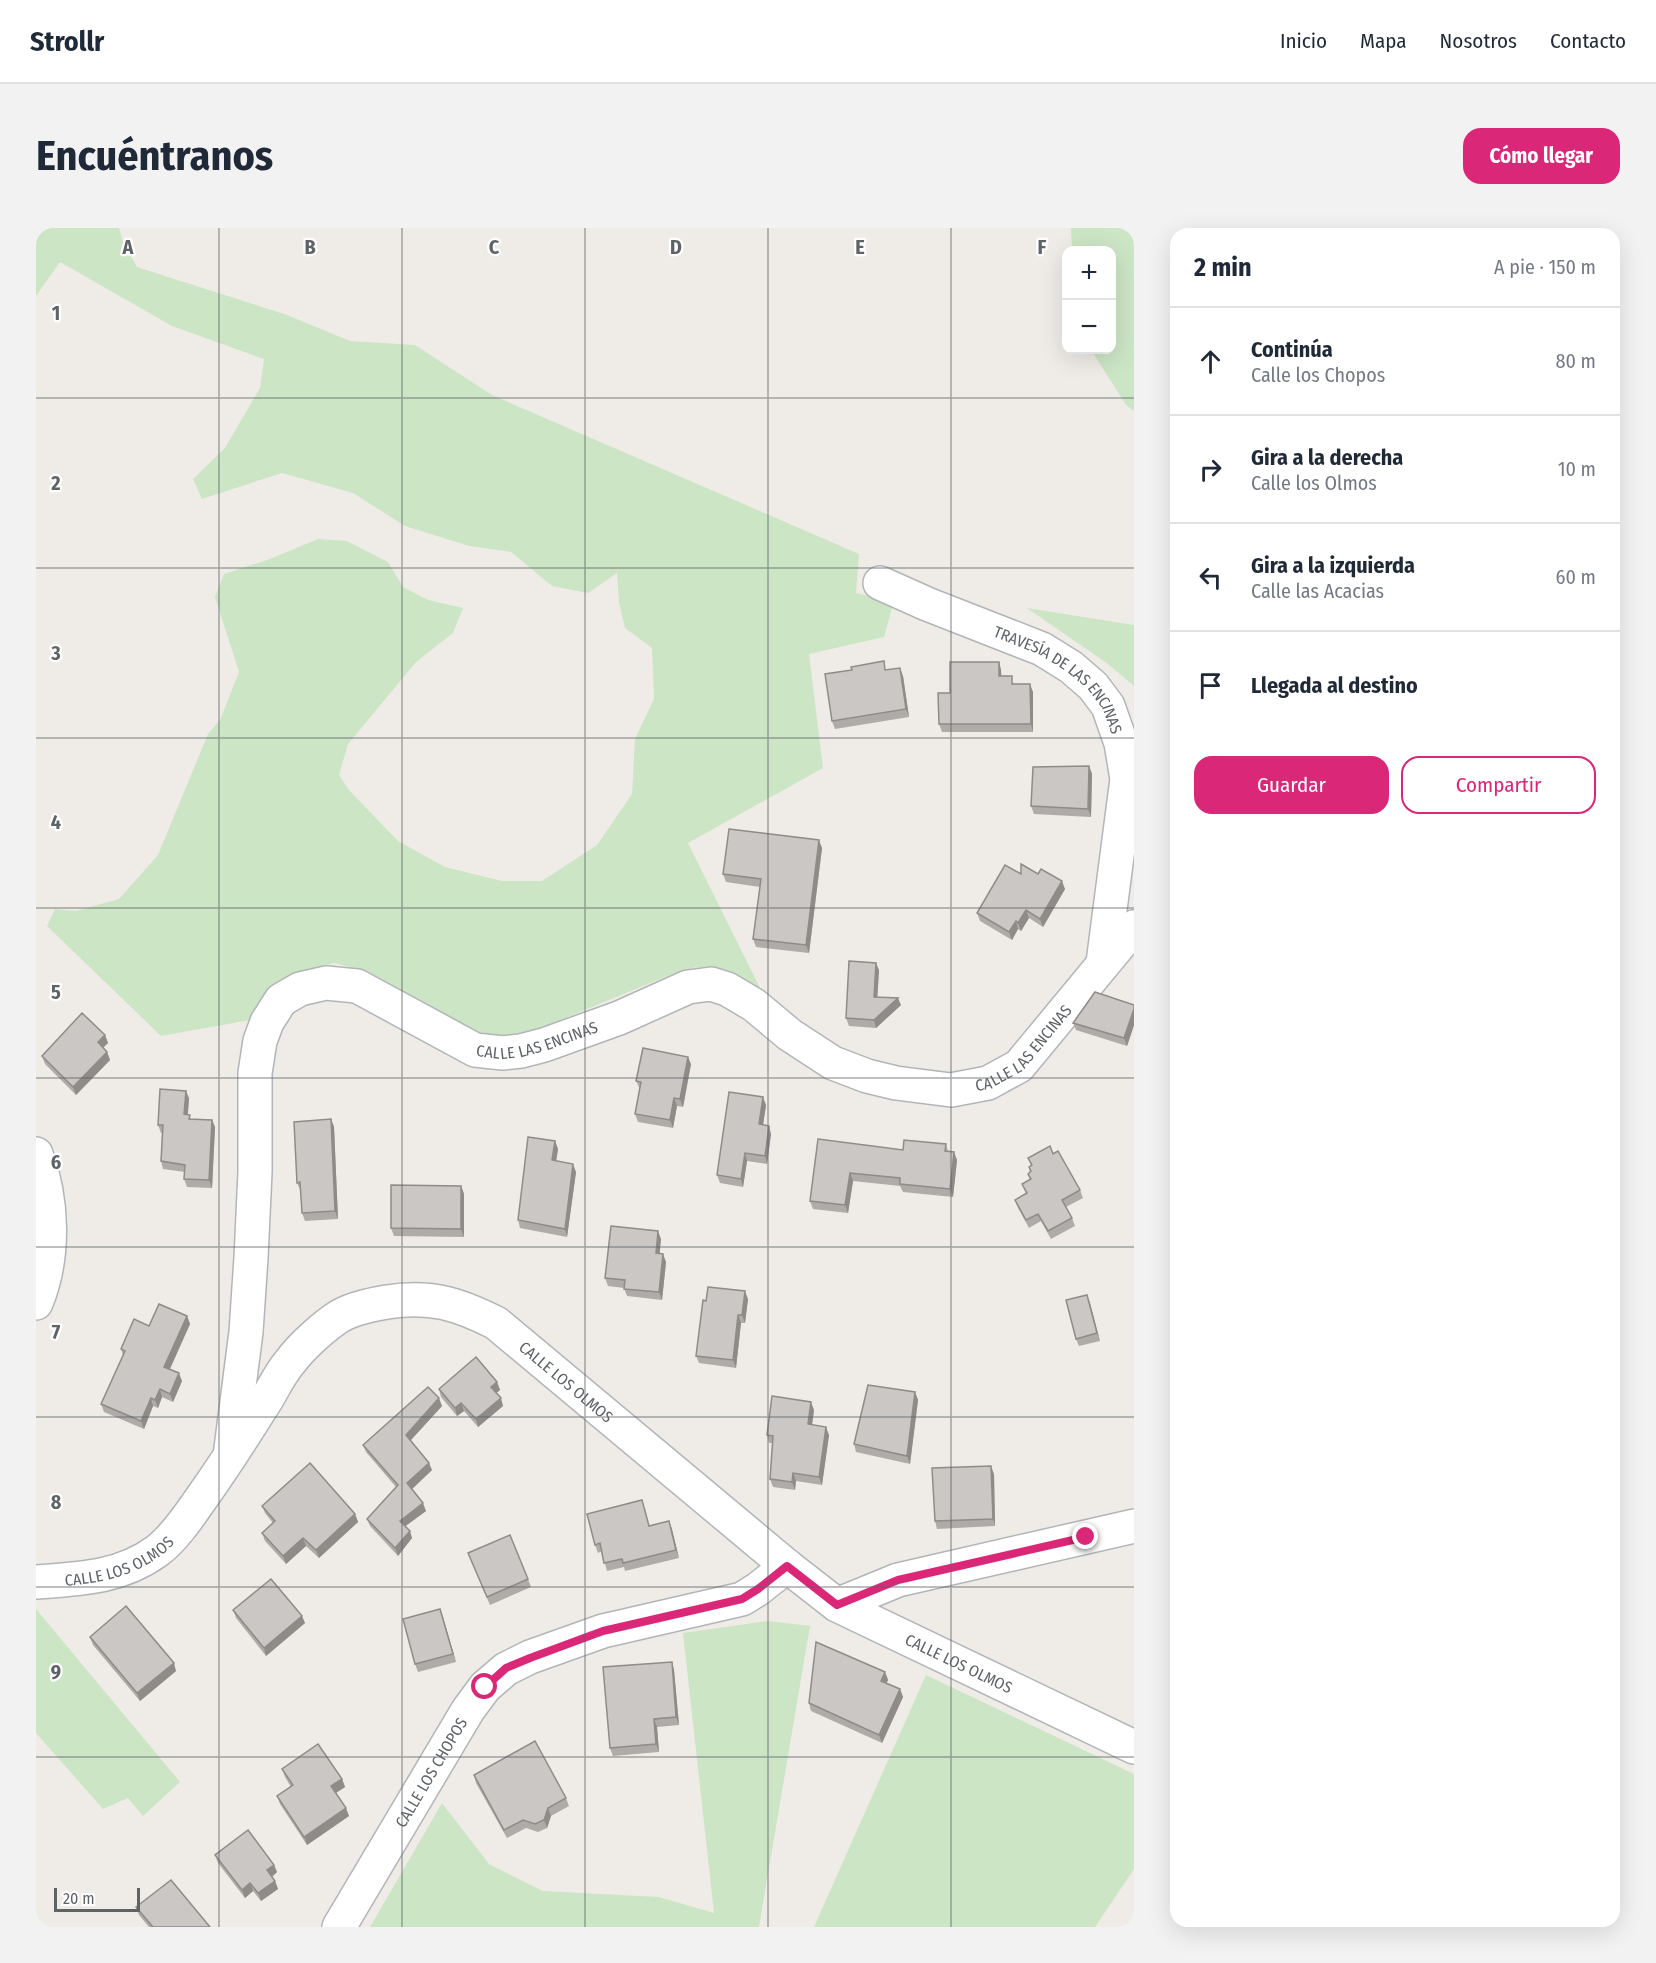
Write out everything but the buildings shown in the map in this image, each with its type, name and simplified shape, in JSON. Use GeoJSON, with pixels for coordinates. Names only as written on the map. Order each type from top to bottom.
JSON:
{"type":"FeatureCollection","features":[{"type":"Feature","properties":{"kind":"street","name":"TRAVESÍA DE LAS ENCINAS"},"geometry":{"type":"LineString","coordinates":[[880,583],[1042,649],[1071,667],[1093,686],[1108,706],[1121,743],[1127,779],[1103,963]]}},
{"type":"Feature","properties":{"kind":"street","name":"CALLE LAS ENCINAS"},"geometry":{"type":"LineString","coordinates":[[230,1456],[248,1300],[255,1172],[255,1073],[260,1041],[267,1022],[281,1000],[300,989],[326,983],[357,986],[475,1050],[502,1053],[544,1045],[619,1018],[688,987],[711,984],[727,989],[753,1005],[790,1035],[833,1063],[867,1076],[896,1083],[951,1090],[988,1083],[1019,1066],[1039,1045],[1134,927]]}},
{"type":"Feature","properties":{"kind":"street"},"geometry":{"type":"LineString","coordinates":[[36,1154],[48,1202],[49,1245],[44,1276],[36,1303]]}},
{"type":"Feature","properties":{"kind":"street","name":"CALLE LOS OLMOS"},"geometry":{"type":"LineString","coordinates":[[36,1582],[105,1576],[157,1550],[185,1522],[289,1362],[340,1316],[365,1306],[395,1301],[421,1299],[446,1302],[467,1308],[496,1323],[787,1566],[837,1605],[1134,1748]]}},
{"type":"Feature","properties":{"kind":"street"},"geometry":{"type":"LineString","coordinates":[[837,1605],[898,1580],[1134,1526]]}},
{"type":"Feature","properties":{"kind":"street","name":"CALLE LOS CHOPOS"},"geometry":{"type":"LineString","coordinates":[[339,1927],[468,1710],[485,1687],[506,1668],[603,1631],[742,1599],[787,1566]]}},
{"type":"Feature","properties":{"kind":"green space"},"geometry":{"type":"Polygon","coordinates":[[[36,228],[119,228],[122,239],[137,267],[287,315],[350,341],[415,345],[492,395],[859,554],[856,593],[894,601],[884,637],[809,654],[823,768],[688,843],[760,988],[716,971],[696,967],[672,974],[539,1029],[503,1036],[472,1031],[369,972],[334,963],[294,973],[269,989],[250,1020],[161,1036],[47,926],[55,909],[76,911],[119,899],[158,855],[208,734],[220,720],[239,672],[215,597],[224,574],[270,559],[318,539],[347,541],[388,562],[403,587],[428,600],[463,608],[453,633],[416,662],[348,744],[339,775],[349,790],[398,841],[445,867],[502,881],[542,881],[597,845],[632,794],[635,739],[654,699],[652,648],[625,628],[619,603],[617,573],[588,593],[552,586],[511,552],[469,546],[405,526],[353,493],[282,473],[202,499],[193,479],[225,448],[260,388],[264,359],[172,326],[60,262],[36,296],[36,228]]]}},
{"type":"Feature","properties":{"kind":"green space"},"geometry":{"type":"Polygon","coordinates":[[[1071,228],[1134,228],[1134,411],[1126,405],[1094,354],[1116,354],[1116,246],[1072,246],[1071,228]]]}},
{"type":"Feature","properties":{"kind":"green space"},"geometry":{"type":"Polygon","coordinates":[[[1027,608],[1134,625],[1134,686],[1108,664],[1027,608]]]}},
{"type":"Feature","properties":{"kind":"green space"},"geometry":{"type":"Polygon","coordinates":[[[36,1609],[180,1782],[143,1816],[128,1798],[103,1809],[36,1733],[36,1609]]]}},
{"type":"Feature","properties":{"kind":"green space"},"geometry":{"type":"Polygon","coordinates":[[[768,1621],[810,1626],[759,1927],[370,1927],[442,1803],[489,1864],[543,1891],[659,1897],[714,1913],[683,1633],[768,1621]]]}},
{"type":"Feature","properties":{"kind":"green space"},"geometry":{"type":"Polygon","coordinates":[[[926,1675],[1134,1774],[1134,1869],[1095,1927],[814,1927],[926,1675]]]}},
{"type":"Feature","properties":{"kind":"route"},"geometry":{"type":"LineString","coordinates":[[485,1687],[506,1668],[603,1631],[742,1599],[787,1566],[837,1605],[898,1580],[1086,1537]]}}]}
